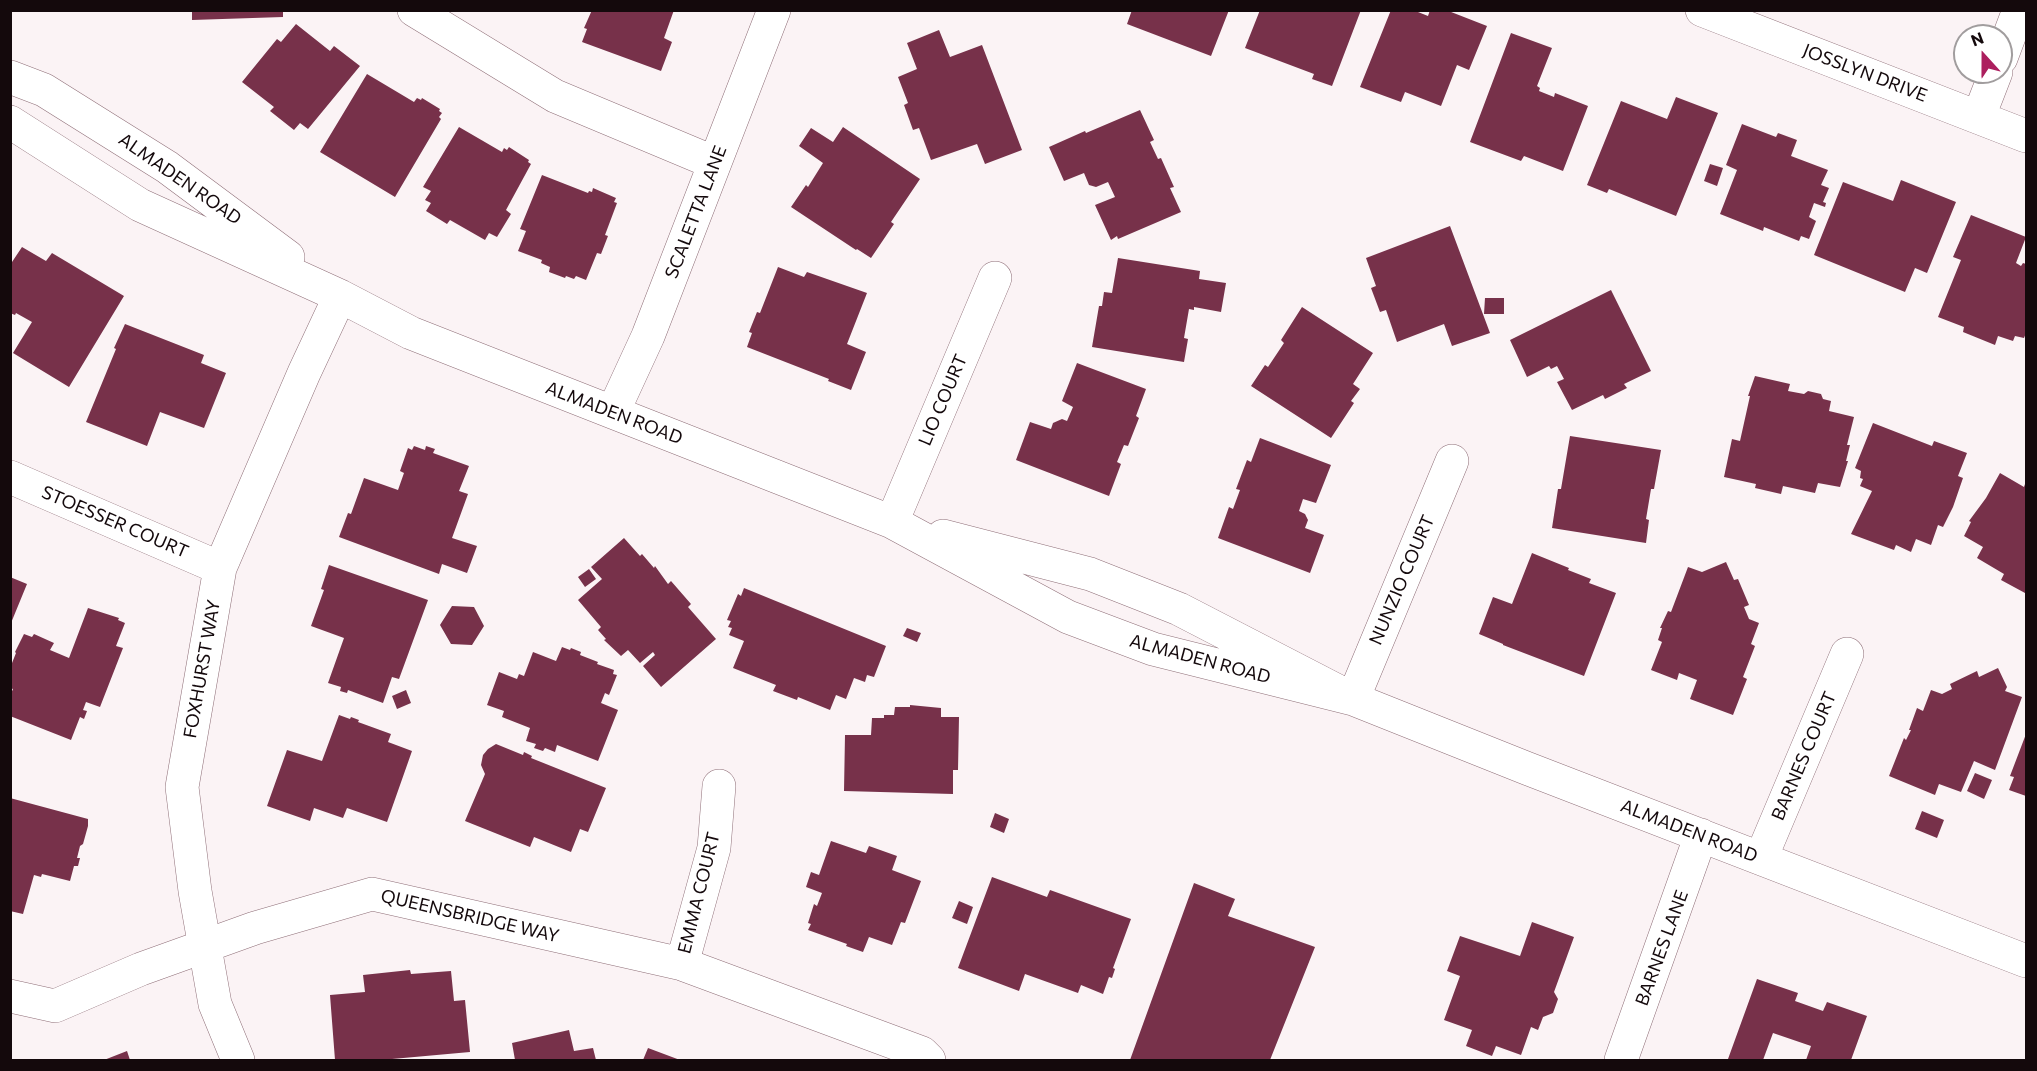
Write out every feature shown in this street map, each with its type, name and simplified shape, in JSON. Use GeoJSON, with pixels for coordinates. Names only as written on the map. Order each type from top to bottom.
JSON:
{"type":"FeatureCollection","features":[{"type":"Feature","properties":{"kind":"street"},"geometry":{"type":"LineString","coordinates":[[414,10],[555,96],[715,162]]}},
{"type":"Feature","properties":{"kind":"street","name":"SCALETTA LANE"},"geometry":{"type":"LineString","coordinates":[[613,412],[648,336],[774,10]]}},
{"type":"Feature","properties":{"kind":"street","name":"JOSSLYN DRIVE"},"geometry":{"type":"LineString","coordinates":[[1702,10],[2026,136]]}},
{"type":"Feature","properties":{"kind":"street"},"geometry":{"type":"LineString","coordinates":[[2013,26],[2019,10]]}},
{"type":"Feature","properties":{"kind":"street","name":"ALMADEN ROAD"},"geometry":{"type":"LineString","coordinates":[[10,77],[44,90],[167,167],[340,296]]}},
{"type":"Feature","properties":{"kind":"street"},"geometry":{"type":"LineString","coordinates":[[1979,116],[1991,84]]}},
{"type":"Feature","properties":{"kind":"street","name":"ALMADEN ROAD"},"geometry":{"type":"LineString","coordinates":[[10,122],[140,205],[340,296],[411,333],[892,522],[1090,574],[1179,609],[1353,699],[2026,961]]}},
{"type":"Feature","properties":{"kind":"street","name":"LIO COURT"},"geometry":{"type":"LineString","coordinates":[[892,522],[995,278]]}},
{"type":"Feature","properties":{"kind":"street","name":"FOXHURST WAY"},"geometry":{"type":"LineString","coordinates":[[238,1060],[215,1004],[195,891],[182,787],[220,568],[299,383],[340,296]]}},
{"type":"Feature","properties":{"kind":"street","name":"NUNZIO COURT"},"geometry":{"type":"LineString","coordinates":[[1353,699],[1452,461]]}},
{"type":"Feature","properties":{"kind":"street","name":"STOESSER COURT"},"geometry":{"type":"LineString","coordinates":[[10,477],[220,568]]}},
{"type":"Feature","properties":{"kind":"street","name":"ALMADEN ROAD"},"geometry":{"type":"LineString","coordinates":[[892,522],[1068,617],[1153,649],[1353,699]]}},
{"type":"Feature","properties":{"kind":"street","name":"BARNES COURT"},"geometry":{"type":"LineString","coordinates":[[1761,858],[1847,654]]}},
{"type":"Feature","properties":{"kind":"street","name":"EMMA COURT"},"geometry":{"type":"LineString","coordinates":[[682,964],[714,848],[719,786]]}},
{"type":"Feature","properties":{"kind":"street","name":"BARNES LANE"},"geometry":{"type":"LineString","coordinates":[[1621,1060],[1701,835]]}},
{"type":"Feature","properties":{"kind":"street","name":"QUEENSBRIDGE WAY"},"geometry":{"type":"LineString","coordinates":[[10,996],[55,1006],[141,969],[255,928],[372,894],[682,964],[922,1053],[929,1060]]}},
{"type":"Feature","properties":{"kind":"building"},"geometry":{"type":"Polygon","coordinates":[[[192,10],[283,10],[283,17],[192,20],[192,10]]]}},
{"type":"Feature","properties":{"kind":"building"},"geometry":{"type":"Polygon","coordinates":[[[592,10],[674,10],[664,38],[672,42],[661,71],[582,42],[587,29],[584,28],[592,10]]]}},
{"type":"Feature","properties":{"kind":"building"},"geometry":{"type":"Polygon","coordinates":[[[1132,10],[1229,10],[1211,56],[1127,24],[1132,10]]]}},
{"type":"Feature","properties":{"kind":"building"},"geometry":{"type":"Polygon","coordinates":[[[1260,10],[1361,10],[1332,86],[1312,79],[1314,74],[1245,48],[1260,10]]]}},
{"type":"Feature","properties":{"kind":"building"},"geometry":{"type":"Polygon","coordinates":[[[1391,10],[1413,10],[1428,16],[1430,10],[1446,10],[1487,26],[1469,70],[1457,65],[1441,106],[1405,92],[1401,102],[1360,87],[1391,10]]]}},
{"type":"Feature","properties":{"kind":"building"},"geometry":{"type":"Polygon","coordinates":[[[296,24],[330,51],[334,46],[360,66],[308,129],[300,123],[294,130],[270,111],[274,107],[242,82],[277,39],[281,42],[296,24]]]}},
{"type":"Feature","properties":{"kind":"building"},"geometry":{"type":"Polygon","coordinates":[[[939,30],[950,57],[982,45],[1022,150],[985,164],[977,144],[931,160],[919,128],[913,130],[904,105],[908,103],[898,77],[917,69],[907,43],[939,30]]]}},
{"type":"Feature","properties":{"kind":"building"},"geometry":{"type":"Polygon","coordinates":[[[1511,33],[1552,48],[1537,86],[1540,88],[1539,91],[1554,97],[1555,93],[1588,106],[1563,171],[1524,156],[1521,161],[1470,142],[1511,33]]]}},
{"type":"Feature","properties":{"kind":"building"},"geometry":{"type":"Polygon","coordinates":[[[367,74],[414,102],[417,98],[421,100],[422,98],[440,109],[442,113],[439,117],[441,119],[395,197],[320,152],[367,74]]]}},
{"type":"Feature","properties":{"kind":"building"},"geometry":{"type":"Polygon","coordinates":[[[1676,97],[1718,113],[1676,216],[1609,189],[1607,193],[1587,185],[1621,101],[1667,119],[1676,97]]]}},
{"type":"Feature","properties":{"kind":"building"},"geometry":{"type":"Polygon","coordinates":[[[1140,110],[1154,140],[1150,142],[1158,159],[1161,158],[1174,187],[1170,188],[1181,212],[1111,240],[1095,205],[1115,197],[1108,182],[1096,187],[1089,185],[1084,173],[1064,181],[1049,147],[1140,110]]]}},
{"type":"Feature","properties":{"kind":"building"},"geometry":{"type":"Polygon","coordinates":[[[1742,124],[1776,137],[1778,133],[1797,140],[1791,156],[1828,170],[1821,185],[1829,188],[1823,202],[1826,203],[1825,207],[1814,203],[1809,217],[1816,221],[1809,239],[1801,236],[1799,241],[1764,227],[1763,231],[1720,214],[1737,170],[1726,165],[1742,124]]]}},
{"type":"Feature","properties":{"kind":"building"},"geometry":{"type":"Polygon","coordinates":[[[459,127],[502,152],[504,148],[507,150],[509,147],[529,160],[531,164],[506,210],[511,214],[497,237],[489,233],[485,240],[450,220],[447,224],[426,211],[431,203],[425,200],[431,191],[423,187],[459,127]]]}},
{"type":"Feature","properties":{"kind":"building"},"geometry":{"type":"Polygon","coordinates":[[[843,127],[920,179],[891,222],[894,224],[871,258],[791,207],[806,185],[808,187],[823,163],[799,146],[811,128],[833,142],[843,127]]]}},
{"type":"Feature","properties":{"kind":"building"},"geometry":{"type":"Polygon","coordinates":[[[1710,164],[1723,168],[1717,186],[1704,181],[1710,164]]]}},
{"type":"Feature","properties":{"kind":"building"},"geometry":{"type":"Polygon","coordinates":[[[542,175],[588,193],[592,192],[593,188],[616,198],[614,202],[617,203],[605,235],[608,236],[601,254],[597,253],[586,280],[576,276],[574,279],[566,276],[565,278],[549,272],[550,267],[541,263],[542,260],[518,251],[526,231],[520,229],[542,175]]]}},
{"type":"Feature","properties":{"kind":"building"},"geometry":{"type":"Polygon","coordinates":[[[1901,180],[1956,202],[1927,273],[1915,268],[1905,292],[1814,255],[1843,182],[1893,201],[1901,180]]]}},
{"type":"Feature","properties":{"kind":"building"},"geometry":{"type":"Polygon","coordinates":[[[1971,215],[2026,237],[2016,263],[2021,266],[2023,263],[2026,264],[2026,333],[2024,338],[2015,336],[2013,341],[1998,336],[1995,345],[1963,332],[1964,327],[1938,317],[1961,260],[1953,257],[1971,215]]]}},
{"type":"Feature","properties":{"kind":"building"},"geometry":{"type":"Polygon","coordinates":[[[1450,226],[1490,333],[1452,346],[1444,324],[1397,342],[1386,310],[1380,312],[1371,288],[1376,286],[1366,258],[1450,226]]]}},
{"type":"Feature","properties":{"kind":"building"},"geometry":{"type":"Polygon","coordinates":[[[22,247],[46,261],[52,253],[124,296],[69,387],[13,353],[32,322],[16,313],[15,315],[10,313],[10,265],[22,247]]]}},
{"type":"Feature","properties":{"kind":"building"},"geometry":{"type":"Polygon","coordinates":[[[1118,258],[1200,271],[1199,279],[1226,283],[1221,312],[1194,307],[1194,310],[1189,309],[1184,338],[1188,339],[1184,362],[1092,347],[1099,306],[1102,306],[1104,292],[1112,293],[1118,258]]]}},
{"type":"Feature","properties":{"kind":"building"},"geometry":{"type":"Polygon","coordinates":[[[778,267],[804,277],[807,272],[867,293],[847,344],[866,352],[851,390],[747,347],[752,333],[749,332],[757,312],[760,313],[778,267]]]}},
{"type":"Feature","properties":{"kind":"building"},"geometry":{"type":"Polygon","coordinates":[[[1611,290],[1651,371],[1624,384],[1627,388],[1605,399],[1603,395],[1572,410],[1557,382],[1564,379],[1557,366],[1551,369],[1549,366],[1527,377],[1510,340],[1611,290]]]}},
{"type":"Feature","properties":{"kind":"building"},"geometry":{"type":"Polygon","coordinates":[[[1485,298],[1504,298],[1504,314],[1484,314],[1485,298]]]}},
{"type":"Feature","properties":{"kind":"building"},"geometry":{"type":"Polygon","coordinates":[[[1302,307],[1373,353],[1353,384],[1360,389],[1351,401],[1354,403],[1331,438],[1251,386],[1265,365],[1268,367],[1284,343],[1281,340],[1302,307]]]}},
{"type":"Feature","properties":{"kind":"building"},"geometry":{"type":"Polygon","coordinates":[[[125,324],[204,355],[201,363],[226,373],[204,428],[160,412],[147,446],[86,422],[125,324]]]}},
{"type":"Feature","properties":{"kind":"building"},"geometry":{"type":"Polygon","coordinates":[[[1077,363],[1146,389],[1136,416],[1139,418],[1128,446],[1124,445],[1117,462],[1121,464],[1109,496],[1016,460],[1030,422],[1051,429],[1053,423],[1062,419],[1067,421],[1073,407],[1062,401],[1077,363]]]}},
{"type":"Feature","properties":{"kind":"building"},"geometry":{"type":"Polygon","coordinates":[[[1755,376],[1790,384],[1788,391],[1804,394],[1808,391],[1821,394],[1823,399],[1831,401],[1829,411],[1854,417],[1847,445],[1850,445],[1846,461],[1848,461],[1840,487],[1818,483],[1815,493],[1783,486],[1781,494],[1755,488],[1756,484],[1724,477],[1732,439],[1740,441],[1750,396],[1748,396],[1755,376]]]}},
{"type":"Feature","properties":{"kind":"building"},"geometry":{"type":"Polygon","coordinates":[[[1873,423],[1932,446],[1934,441],[1967,453],[1958,476],[1963,478],[1953,507],[1943,527],[1938,525],[1931,545],[1916,539],[1911,552],[1896,545],[1894,550],[1851,534],[1872,491],[1860,486],[1863,479],[1860,478],[1861,471],[1855,468],[1873,423]]]}},
{"type":"Feature","properties":{"kind":"building"},"geometry":{"type":"Polygon","coordinates":[[[1570,436],[1661,450],[1646,519],[1649,520],[1646,543],[1552,528],[1570,436]]]}},
{"type":"Feature","properties":{"kind":"building"},"geometry":{"type":"Polygon","coordinates":[[[1260,438],[1331,465],[1316,503],[1303,499],[1299,511],[1305,514],[1308,520],[1305,528],[1324,535],[1310,573],[1218,538],[1229,507],[1233,509],[1240,490],[1236,489],[1247,460],[1251,462],[1260,438]]]}},
{"type":"Feature","properties":{"kind":"building"},"geometry":{"type":"Polygon","coordinates":[[[414,446],[425,450],[426,446],[435,449],[433,453],[469,466],[459,491],[468,494],[452,538],[477,546],[467,573],[442,564],[439,574],[339,537],[348,513],[351,514],[364,478],[398,490],[404,473],[400,471],[408,448],[412,450],[414,446]]]}},
{"type":"Feature","properties":{"kind":"building"},"geometry":{"type":"Polygon","coordinates":[[[2000,473],[2024,487],[2026,481],[2025,593],[2001,580],[2004,574],[1977,558],[1983,547],[1964,536],[1971,522],[1969,521],[1986,498],[2000,473]]]}},
{"type":"Feature","properties":{"kind":"building"},"geometry":{"type":"Polygon","coordinates":[[[624,538],[640,556],[642,554],[654,568],[655,566],[668,584],[671,581],[691,604],[688,607],[716,639],[661,687],[643,666],[655,655],[653,652],[640,663],[628,650],[621,656],[604,640],[606,639],[598,630],[601,627],[578,600],[602,579],[591,567],[624,538]]]}},
{"type":"Feature","properties":{"kind":"building"},"geometry":{"type":"Polygon","coordinates":[[[1532,553],[1591,579],[1589,583],[1616,593],[1584,676],[1479,634],[1493,597],[1512,604],[1532,553]]]}},
{"type":"Feature","properties":{"kind":"building"},"geometry":{"type":"Polygon","coordinates":[[[1726,562],[1734,580],[1738,579],[1749,605],[1744,607],[1749,619],[1759,623],[1751,644],[1755,646],[1743,677],[1747,679],[1733,715],[1690,699],[1697,680],[1679,673],[1677,680],[1651,670],[1662,642],[1658,640],[1662,628],[1660,628],[1668,611],[1671,612],[1688,567],[1702,572],[1726,562]]]}},
{"type":"Feature","properties":{"kind":"building"},"geometry":{"type":"Polygon","coordinates":[[[329,565],[428,600],[399,679],[392,677],[383,703],[348,690],[347,693],[340,691],[341,687],[328,683],[344,638],[311,626],[324,590],[321,589],[329,565]]]}},
{"type":"Feature","properties":{"kind":"building"},"geometry":{"type":"Polygon","coordinates":[[[589,569],[596,579],[585,587],[578,577],[589,569]]]}},
{"type":"Feature","properties":{"kind":"building"},"geometry":{"type":"Polygon","coordinates":[[[10,577],[27,584],[11,623],[10,623],[10,577]]]}},
{"type":"Feature","properties":{"kind":"building"},"geometry":{"type":"Polygon","coordinates":[[[744,588],[886,646],[874,677],[867,675],[865,682],[854,678],[846,699],[836,695],[830,710],[798,697],[797,700],[773,691],[776,685],[733,668],[744,641],[729,635],[732,628],[728,627],[731,621],[727,620],[738,594],[741,596],[744,588]]]}},
{"type":"Feature","properties":{"kind":"building"},"geometry":{"type":"Polygon","coordinates":[[[452,606],[474,607],[484,626],[472,645],[451,644],[440,625],[452,606]]]}},
{"type":"Feature","properties":{"kind":"building"},"geometry":{"type":"Polygon","coordinates":[[[88,608],[119,618],[118,620],[125,623],[116,646],[123,648],[100,707],[86,702],[83,710],[87,711],[84,719],[80,717],[71,740],[10,716],[10,696],[13,689],[10,688],[10,668],[24,634],[32,637],[34,634],[54,643],[50,650],[69,658],[88,608]]]}},
{"type":"Feature","properties":{"kind":"building"},"geometry":{"type":"Polygon","coordinates":[[[907,628],[921,633],[917,642],[903,636],[907,628]]]}},
{"type":"Feature","properties":{"kind":"building"},"geometry":{"type":"Polygon","coordinates":[[[562,647],[581,652],[580,655],[614,670],[613,674],[617,675],[609,695],[605,693],[601,703],[618,710],[598,761],[557,745],[555,752],[545,748],[543,751],[534,748],[536,744],[526,741],[530,728],[502,717],[504,711],[487,705],[499,672],[517,679],[519,674],[524,676],[533,652],[556,661],[562,647]]]}},
{"type":"Feature","properties":{"kind":"building"},"geometry":{"type":"Polygon","coordinates":[[[1998,668],[2007,687],[2005,691],[2022,697],[1995,770],[1974,761],[1961,792],[1939,784],[1935,795],[1889,776],[1904,738],[1906,740],[1911,730],[1909,730],[1917,708],[1923,711],[1931,690],[1942,694],[1952,689],[1950,684],[1977,671],[1979,677],[1998,668]]]}},
{"type":"Feature","properties":{"kind":"building"},"geometry":{"type":"Polygon","coordinates":[[[406,690],[411,703],[397,709],[392,696],[406,690]]]}},
{"type":"Feature","properties":{"kind":"building"},"geometry":{"type":"Polygon","coordinates":[[[910,705],[941,708],[941,717],[959,717],[958,770],[953,770],[953,794],[844,791],[845,735],[871,735],[872,718],[894,715],[895,707],[910,707],[910,705]]]}},
{"type":"Feature","properties":{"kind":"building"},"geometry":{"type":"Polygon","coordinates":[[[339,715],[350,719],[351,717],[359,720],[358,722],[391,734],[388,742],[412,751],[387,822],[347,808],[343,818],[314,808],[310,821],[267,806],[287,750],[322,761],[339,715]]]}},
{"type":"Feature","properties":{"kind":"building"},"geometry":{"type":"Polygon","coordinates":[[[2026,734],[2026,796],[2009,790],[2014,777],[2010,776],[2026,734]]]}},
{"type":"Feature","properties":{"kind":"building"},"geometry":{"type":"Polygon","coordinates":[[[496,744],[523,755],[524,752],[532,756],[531,758],[606,788],[588,832],[580,829],[571,852],[534,837],[530,847],[465,821],[485,774],[481,765],[483,755],[496,744]]]}},
{"type":"Feature","properties":{"kind":"building"},"geometry":{"type":"Polygon","coordinates":[[[1975,773],[1992,780],[1984,799],[1967,791],[1975,773]]]}},
{"type":"Feature","properties":{"kind":"building"},"geometry":{"type":"Polygon","coordinates":[[[10,798],[88,819],[83,844],[80,846],[77,858],[80,858],[78,866],[74,866],[70,881],[42,874],[41,877],[34,875],[23,914],[10,911],[10,798]]]}},
{"type":"Feature","properties":{"kind":"building"},"geometry":{"type":"Polygon","coordinates":[[[1922,811],[1944,820],[1937,838],[1915,829],[1922,811]]]}},
{"type":"Feature","properties":{"kind":"building"},"geometry":{"type":"Polygon","coordinates":[[[995,813],[1009,819],[1004,833],[990,827],[995,813]]]}},
{"type":"Feature","properties":{"kind":"building"},"geometry":{"type":"Polygon","coordinates":[[[831,841],[866,853],[869,846],[897,856],[892,870],[921,881],[905,923],[901,922],[892,945],[869,937],[863,952],[808,930],[814,904],[817,906],[822,893],[806,887],[811,872],[819,875],[831,841]]]}},
{"type":"Feature","properties":{"kind":"building"},"geometry":{"type":"Polygon","coordinates":[[[992,877],[1047,897],[1050,890],[1131,919],[1113,968],[1115,969],[1112,978],[1109,977],[1103,994],[1081,985],[1078,993],[1025,974],[1019,991],[958,968],[992,877]]]}},
{"type":"Feature","properties":{"kind":"building"},"geometry":{"type":"Polygon","coordinates":[[[1194,883],[1235,899],[1228,916],[1315,947],[1270,1060],[1130,1060],[1194,883]]]}},
{"type":"Feature","properties":{"kind":"building"},"geometry":{"type":"Polygon","coordinates":[[[959,901],[973,907],[967,924],[952,918],[959,901]]]}},
{"type":"Feature","properties":{"kind":"building"},"geometry":{"type":"Polygon","coordinates":[[[1532,922],[1574,937],[1554,992],[1558,999],[1553,1013],[1543,1017],[1538,1030],[1531,1027],[1521,1055],[1496,1046],[1492,1056],[1466,1046],[1472,1030],[1444,1020],[1460,976],[1447,971],[1460,936],[1520,956],[1532,922]]]}},
{"type":"Feature","properties":{"kind":"building"},"geometry":{"type":"Polygon","coordinates":[[[410,970],[411,974],[451,971],[454,1001],[465,1000],[470,1052],[381,1060],[335,1060],[330,995],[365,992],[363,975],[410,970]]]}},
{"type":"Feature","properties":{"kind":"building"},"geometry":{"type":"Polygon","coordinates":[[[1757,979],[1798,993],[1795,1001],[1823,1011],[1827,1002],[1867,1016],[1851,1060],[1806,1060],[1811,1046],[1773,1033],[1763,1060],[1728,1059],[1757,979]]]}},
{"type":"Feature","properties":{"kind":"building"},"geometry":{"type":"Polygon","coordinates":[[[569,1030],[574,1051],[593,1048],[596,1060],[515,1060],[512,1043],[569,1030]]]}},
{"type":"Feature","properties":{"kind":"building"},"geometry":{"type":"Polygon","coordinates":[[[648,1048],[680,1060],[643,1060],[648,1048]]]}},
{"type":"Feature","properties":{"kind":"building"},"geometry":{"type":"Polygon","coordinates":[[[127,1051],[130,1060],[104,1060],[127,1051]]]}}]}
